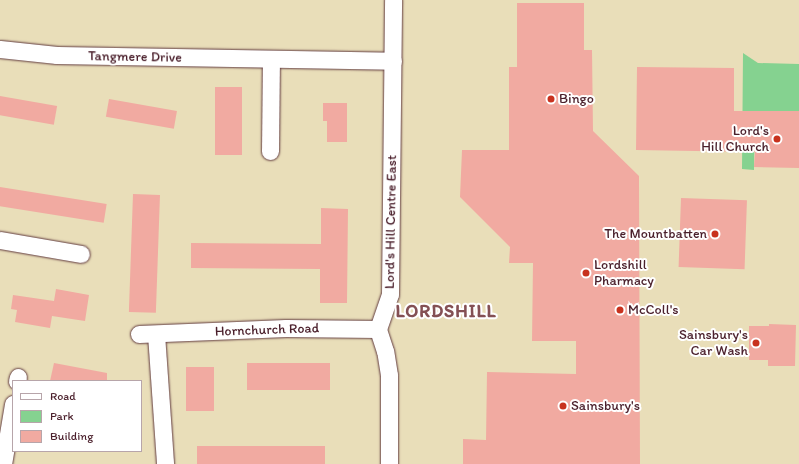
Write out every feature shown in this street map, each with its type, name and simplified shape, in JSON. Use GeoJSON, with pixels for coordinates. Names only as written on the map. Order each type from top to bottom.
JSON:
{"type":"FeatureCollection","features":[{"type":"Feature","properties":{"kind":"street","name":"Lord's Hill Centre East"},"geometry":{"type":"LineString","coordinates":[[378,329],[390,294],[394,0]]}},
{"type":"Feature","properties":{"kind":"street","name":"Tangmere Drive"},"geometry":{"type":"LineString","coordinates":[[0,49],[57,55],[393,61]]}},
{"type":"Feature","properties":{"kind":"street"},"geometry":{"type":"LineString","coordinates":[[270,150],[271,59]]}},
{"type":"Feature","properties":{"kind":"street"},"geometry":{"type":"LineString","coordinates":[[0,240],[81,254]]}},
{"type":"Feature","properties":{"kind":"street","name":"Hornchurch Road"},"geometry":{"type":"LineString","coordinates":[[165,464],[147,334],[286,328],[378,329]]}},
{"type":"Feature","properties":{"kind":"street"},"geometry":{"type":"LineString","coordinates":[[378,329],[385,351],[389,375],[389,464]]}},
{"type":"Feature","properties":{"kind":"street"},"geometry":{"type":"LineString","coordinates":[[3,464],[8,411]]}},
{"type":"Feature","properties":{"kind":"green space"},"geometry":{"type":"Polygon","coordinates":[[[743,53],[758,63],[799,64],[799,111],[755,111],[754,170],[742,169],[743,53]]]}},
{"type":"Feature","properties":{"kind":"building"},"geometry":{"type":"Polygon","coordinates":[[[517,3],[584,3],[584,50],[592,50],[593,131],[639,176],[640,464],[463,464],[463,439],[486,440],[487,372],[576,374],[576,341],[532,341],[533,263],[509,263],[510,247],[460,197],[462,150],[509,150],[509,67],[517,67],[517,3]]]}},
{"type":"Feature","properties":{"kind":"building"},"geometry":{"type":"Polygon","coordinates":[[[637,67],[734,68],[734,111],[799,111],[799,168],[754,167],[755,152],[636,150],[637,67]]]}},
{"type":"Feature","properties":{"kind":"building"},"geometry":{"type":"Polygon","coordinates":[[[215,87],[242,87],[242,155],[215,155],[215,87]]]}},
{"type":"Feature","properties":{"kind":"building"},"geometry":{"type":"Polygon","coordinates":[[[0,96],[57,106],[54,125],[0,115],[0,96]]]}},
{"type":"Feature","properties":{"kind":"building"},"geometry":{"type":"Polygon","coordinates":[[[109,99],[177,111],[174,129],[106,117],[109,99]]]}},
{"type":"Feature","properties":{"kind":"building"},"geometry":{"type":"Polygon","coordinates":[[[323,103],[347,103],[347,142],[327,142],[327,121],[323,121],[323,103]]]}},
{"type":"Feature","properties":{"kind":"building"},"geometry":{"type":"Polygon","coordinates":[[[0,187],[107,204],[104,223],[0,206],[0,187]]]}},
{"type":"Feature","properties":{"kind":"building"},"geometry":{"type":"Polygon","coordinates":[[[133,194],[160,195],[156,313],[129,312],[133,194]]]}},
{"type":"Feature","properties":{"kind":"building","name":"The Mountbatten"},"geometry":{"type":"Polygon","coordinates":[[[681,198],[747,200],[745,269],[679,267],[681,198]]]}},
{"type":"Feature","properties":{"kind":"building"},"geometry":{"type":"Polygon","coordinates":[[[321,208],[348,209],[347,303],[320,303],[320,269],[191,268],[191,243],[321,244],[321,208]]]}},
{"type":"Feature","properties":{"kind":"building"},"geometry":{"type":"Polygon","coordinates":[[[56,289],[89,295],[85,321],[52,316],[50,328],[15,322],[17,310],[11,309],[13,295],[54,301],[56,289]]]}},
{"type":"Feature","properties":{"kind":"building"},"geometry":{"type":"Polygon","coordinates":[[[769,324],[796,325],[795,366],[768,366],[768,360],[749,360],[749,326],[769,326],[769,324]]]}},
{"type":"Feature","properties":{"kind":"building"},"geometry":{"type":"Polygon","coordinates":[[[54,363],[107,373],[107,380],[50,380],[54,363]]]}},
{"type":"Feature","properties":{"kind":"building"},"geometry":{"type":"Polygon","coordinates":[[[247,363],[330,363],[330,390],[247,390],[247,363]]]}},
{"type":"Feature","properties":{"kind":"building"},"geometry":{"type":"Polygon","coordinates":[[[186,367],[214,367],[214,411],[186,411],[186,367]]]}},
{"type":"Feature","properties":{"kind":"building"},"geometry":{"type":"Polygon","coordinates":[[[197,446],[325,446],[325,464],[197,464],[197,446]]]}},
{"type":"Feature","properties":{"kind":"place","name":"Bingo"},"geometry":{"type":"Point","coordinates":[551,99]}},
{"type":"Feature","properties":{"kind":"place","name":"Lord's Hill Church"},"geometry":{"type":"Point","coordinates":[777,139]}},
{"type":"Feature","properties":{"kind":"place","name":"The Mountbatten"},"geometry":{"type":"Point","coordinates":[715,234]}},
{"type":"Feature","properties":{"kind":"place","name":"Lordshill Pharmacy"},"geometry":{"type":"Point","coordinates":[586,273]}},
{"type":"Feature","properties":{"kind":"place","name":"McColl's"},"geometry":{"type":"Point","coordinates":[620,310]}},
{"type":"Feature","properties":{"kind":"place","name":"Sainsbury's Car Wash"},"geometry":{"type":"Point","coordinates":[756,343]}},
{"type":"Feature","properties":{"kind":"place","name":"Sainsbury's"},"geometry":{"type":"Point","coordinates":[563,406]}},
{"type":"Feature","properties":{"kind":"district","name":"LORDSHILL"},"geometry":{"type":"Point","coordinates":[446,311]}}]}
